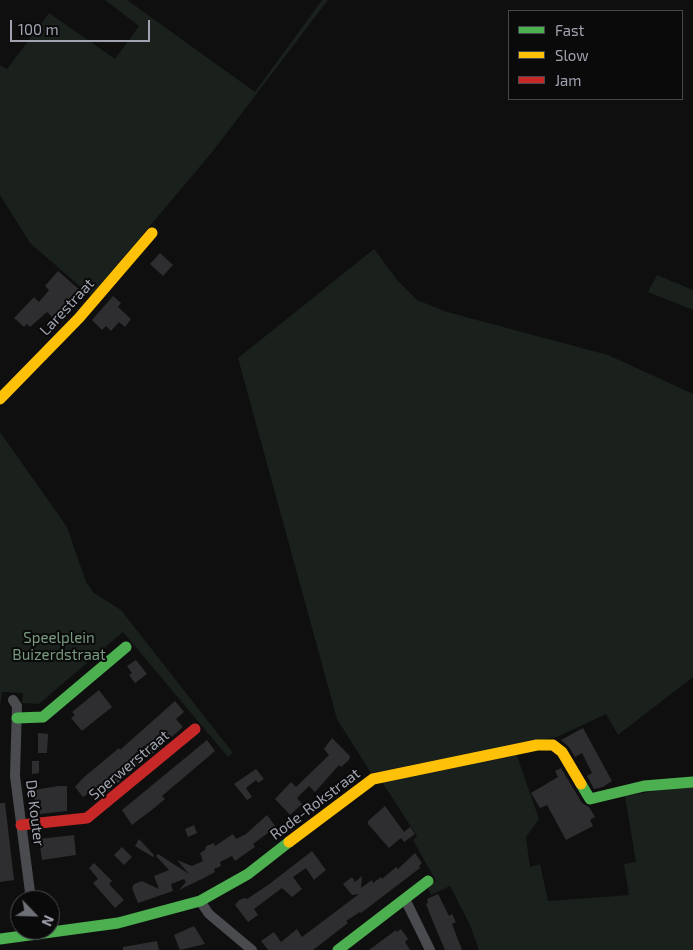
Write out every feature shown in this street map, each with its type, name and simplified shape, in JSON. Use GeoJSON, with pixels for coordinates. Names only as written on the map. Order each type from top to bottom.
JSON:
{"type":"FeatureCollection","features":[{"type":"Feature","properties":{"kind":"street","name":"Larestraat"},"geometry":{"type":"LineString","coordinates":[[0,399],[79,318],[152,233]]}},
{"type":"Feature","properties":{"kind":"street"},"geometry":{"type":"LineString","coordinates":[[17,718],[43,717],[126,646]]}},
{"type":"Feature","properties":{"kind":"street","name":"De Kouter"},"geometry":{"type":"LineString","coordinates":[[14,700],[17,706],[15,776],[30,890]]}},
{"type":"Feature","properties":{"kind":"street","name":"Sperwerstraat"},"geometry":{"type":"LineString","coordinates":[[21,825],[87,818],[97,812],[194,729]]}},
{"type":"Feature","properties":{"kind":"street","name":"Rode-Rokstraat"},"geometry":{"type":"LineString","coordinates":[[60,929],[118,923],[200,901],[248,874],[373,779],[537,745],[553,745],[562,752],[590,799],[644,786],[693,782]]}},
{"type":"Feature","properties":{"kind":"street"},"geometry":{"type":"LineString","coordinates":[[338,950],[428,881]]}},
{"type":"Feature","properties":{"kind":"street"},"geometry":{"type":"LineString","coordinates":[[406,899],[430,950]]}},
{"type":"Feature","properties":{"kind":"street"},"geometry":{"type":"LineString","coordinates":[[200,901],[209,914],[252,950]]}},
{"type":"Feature","properties":{"kind":"green space"},"geometry":{"type":"Polygon","coordinates":[[[105,0],[127,0],[255,92],[322,0],[328,0],[213,151],[91,296],[30,243],[0,195],[0,65],[7,69],[49,13],[115,59],[139,26],[105,0]]]}},
{"type":"Feature","properties":{"kind":"green space"},"geometry":{"type":"Polygon","coordinates":[[[374,249],[398,281],[417,300],[447,312],[608,355],[693,394],[693,677],[618,735],[606,714],[557,737],[371,773],[337,719],[238,358],[374,249]]]}},
{"type":"Feature","properties":{"kind":"green space"},"geometry":{"type":"Polygon","coordinates":[[[657,275],[693,290],[693,310],[648,292],[657,275]]]}},
{"type":"Feature","properties":{"kind":"green space","name":"Speelplein Buizerdstraat"},"geometry":{"type":"Polygon","coordinates":[[[0,432],[67,527],[86,582],[94,593],[121,610],[233,753],[228,757],[123,632],[39,704],[22,703],[23,693],[2,692],[0,708],[0,432]]]}},
{"type":"Feature","properties":{"kind":"green space"},"geometry":{"type":"Polygon","coordinates":[[[516,753],[539,819],[526,837],[530,867],[540,864],[548,901],[629,895],[624,864],[636,862],[625,796],[693,785],[693,950],[479,950],[470,925],[450,886],[431,895],[427,886],[436,881],[413,840],[417,836],[382,782],[516,753]]]}},
{"type":"Feature","properties":{"kind":"building"},"geometry":{"type":"Polygon","coordinates":[[[160,253],[173,265],[163,276],[150,264],[160,253]]]}},
{"type":"Feature","properties":{"kind":"building"},"geometry":{"type":"Polygon","coordinates":[[[58,271],[82,292],[57,322],[47,312],[30,327],[27,324],[24,327],[14,318],[34,297],[39,302],[49,290],[45,286],[58,271]]]}},
{"type":"Feature","properties":{"kind":"building"},"geometry":{"type":"Polygon","coordinates":[[[113,296],[121,303],[118,307],[131,319],[125,327],[119,322],[111,331],[106,326],[102,330],[92,320],[113,296]]]}},
{"type":"Feature","properties":{"kind":"building"},"geometry":{"type":"Polygon","coordinates":[[[136,660],[147,674],[135,683],[129,675],[132,673],[127,666],[136,660]]]}},
{"type":"Feature","properties":{"kind":"building"},"geometry":{"type":"Polygon","coordinates":[[[99,690],[112,707],[82,731],[71,718],[75,715],[72,712],[99,690]]]}},
{"type":"Feature","properties":{"kind":"building"},"geometry":{"type":"Polygon","coordinates":[[[175,701],[184,712],[176,719],[183,727],[151,755],[144,746],[133,756],[140,764],[96,802],[89,793],[83,797],[75,787],[83,778],[119,748],[120,750],[175,701]]]}},
{"type":"Feature","properties":{"kind":"building"},"geometry":{"type":"Polygon","coordinates":[[[583,728],[612,781],[603,787],[594,789],[587,776],[592,773],[582,753],[575,757],[569,747],[561,740],[583,728]]]}},
{"type":"Feature","properties":{"kind":"building"},"geometry":{"type":"Polygon","coordinates":[[[38,733],[48,734],[47,753],[38,753],[38,733]]]}},
{"type":"Feature","properties":{"kind":"building"},"geometry":{"type":"Polygon","coordinates":[[[332,738],[350,756],[349,760],[341,767],[339,765],[315,792],[309,786],[297,798],[302,804],[290,815],[275,799],[291,782],[296,787],[329,755],[324,749],[332,738]]]}},
{"type":"Feature","properties":{"kind":"building"},"geometry":{"type":"Polygon","coordinates":[[[207,740],[215,751],[162,796],[165,799],[132,825],[122,810],[207,740]]]}},
{"type":"Feature","properties":{"kind":"building"},"geometry":{"type":"Polygon","coordinates":[[[32,761],[39,761],[39,773],[32,774],[32,761]]]}},
{"type":"Feature","properties":{"kind":"building"},"geometry":{"type":"Polygon","coordinates":[[[561,768],[582,803],[589,807],[595,817],[590,820],[593,826],[566,840],[547,805],[540,808],[531,793],[558,777],[555,771],[561,768]]]}},
{"type":"Feature","properties":{"kind":"building"},"geometry":{"type":"Polygon","coordinates":[[[256,769],[264,779],[258,783],[256,780],[246,788],[252,797],[247,800],[234,784],[256,769]]]}},
{"type":"Feature","properties":{"kind":"building"},"geometry":{"type":"Polygon","coordinates":[[[67,786],[67,811],[40,814],[39,804],[35,804],[34,790],[67,786]]]}},
{"type":"Feature","properties":{"kind":"building"},"geometry":{"type":"Polygon","coordinates":[[[0,803],[5,803],[14,880],[0,882],[0,803]]]}},
{"type":"Feature","properties":{"kind":"building"},"geometry":{"type":"Polygon","coordinates":[[[385,806],[404,832],[410,827],[415,834],[404,842],[401,838],[389,848],[368,824],[368,821],[385,806]]]}},
{"type":"Feature","properties":{"kind":"building"},"geometry":{"type":"Polygon","coordinates":[[[267,815],[276,827],[253,844],[255,847],[235,861],[232,856],[220,862],[221,866],[214,869],[215,872],[204,878],[179,890],[186,882],[184,879],[171,884],[173,891],[138,903],[132,888],[134,884],[142,881],[159,889],[154,876],[169,870],[156,856],[158,854],[189,874],[177,860],[192,866],[203,861],[200,853],[205,850],[206,846],[214,843],[215,846],[233,834],[236,839],[246,834],[267,815]]]}},
{"type":"Feature","properties":{"kind":"building"},"geometry":{"type":"Polygon","coordinates":[[[194,825],[197,833],[188,837],[185,829],[194,825]]]}},
{"type":"Feature","properties":{"kind":"building"},"geometry":{"type":"Polygon","coordinates":[[[74,835],[76,855],[42,860],[39,839],[74,835]]]}},
{"type":"Feature","properties":{"kind":"building"},"geometry":{"type":"Polygon","coordinates":[[[139,839],[154,855],[153,857],[135,846],[139,839]]]}},
{"type":"Feature","properties":{"kind":"building"},"geometry":{"type":"Polygon","coordinates":[[[122,847],[132,857],[124,865],[114,855],[122,847]]]}},
{"type":"Feature","properties":{"kind":"building"},"geometry":{"type":"Polygon","coordinates":[[[312,851],[326,870],[314,880],[306,868],[293,877],[302,889],[292,897],[282,888],[254,909],[258,915],[248,922],[235,905],[239,900],[247,899],[268,885],[312,851]]]}},
{"type":"Feature","properties":{"kind":"building"},"geometry":{"type":"Polygon","coordinates":[[[415,853],[422,863],[419,866],[420,868],[361,913],[346,921],[348,923],[313,950],[268,950],[261,941],[274,932],[281,942],[297,929],[302,937],[359,894],[352,895],[343,884],[352,877],[355,882],[362,876],[361,888],[372,880],[373,883],[381,877],[382,879],[396,867],[398,869],[415,853]]]}},
{"type":"Feature","properties":{"kind":"building"},"geometry":{"type":"Polygon","coordinates":[[[94,863],[112,881],[109,884],[124,900],[115,908],[93,883],[98,879],[89,868],[94,863]]]}},
{"type":"Feature","properties":{"kind":"building"},"geometry":{"type":"Polygon","coordinates":[[[438,894],[449,916],[452,914],[456,922],[452,924],[462,950],[445,950],[426,904],[428,903],[427,899],[438,894]]]}},
{"type":"Feature","properties":{"kind":"building"},"geometry":{"type":"Polygon","coordinates":[[[194,926],[205,944],[180,950],[174,935],[194,926]]]}},
{"type":"Feature","properties":{"kind":"building"},"geometry":{"type":"Polygon","coordinates":[[[401,929],[408,939],[405,942],[410,950],[369,950],[396,930],[397,932],[401,929]]]}},
{"type":"Feature","properties":{"kind":"building"},"geometry":{"type":"Polygon","coordinates":[[[157,941],[159,950],[123,950],[123,947],[157,941]]]}},
{"type":"Feature","properties":{"kind":"traffic: fast"},"geometry":{"type":"LineString","coordinates":[[17,718],[43,717],[126,647]]}},
{"type":"Feature","properties":{"kind":"traffic: fast"},"geometry":{"type":"LineString","coordinates":[[581,784],[590,799],[644,786],[693,782]]}},
{"type":"Feature","properties":{"kind":"traffic: fast"},"geometry":{"type":"LineString","coordinates":[[0,939],[118,923],[200,901],[248,874],[289,842]]}},
{"type":"Feature","properties":{"kind":"traffic: fast"},"geometry":{"type":"LineString","coordinates":[[338,950],[428,881]]}},
{"type":"Feature","properties":{"kind":"traffic: slow"},"geometry":{"type":"LineString","coordinates":[[0,399],[79,318],[152,233]]}},
{"type":"Feature","properties":{"kind":"traffic: slow"},"geometry":{"type":"LineString","coordinates":[[289,842],[373,779],[537,745],[553,745],[562,752],[581,784]]}},
{"type":"Feature","properties":{"kind":"traffic: jam"},"geometry":{"type":"LineString","coordinates":[[21,825],[87,818],[195,729]]}}]}
